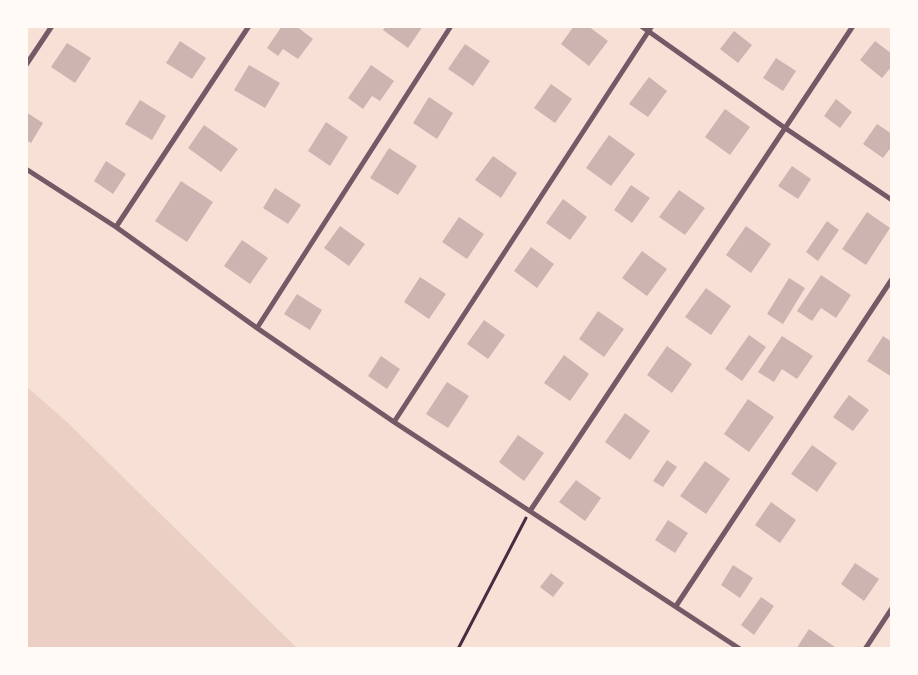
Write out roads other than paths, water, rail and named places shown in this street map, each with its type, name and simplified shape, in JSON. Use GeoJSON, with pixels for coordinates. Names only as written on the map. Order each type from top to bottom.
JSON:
{"type":"FeatureCollection","features":[{"type":"Feature","properties":{"kind":"street"},"geometry":{"type":"LineString","coordinates":[[26,65],[52,26]]}},
{"type":"Feature","properties":{"kind":"street"},"geometry":{"type":"LineString","coordinates":[[116,227],[249,26]]}},
{"type":"Feature","properties":{"kind":"street"},"geometry":{"type":"LineString","coordinates":[[257,328],[451,26]]}},
{"type":"Feature","properties":{"kind":"street"},"geometry":{"type":"LineString","coordinates":[[640,26],[650,29],[785,128],[892,200]]}},
{"type":"Feature","properties":{"kind":"street"},"geometry":{"type":"LineString","coordinates":[[530,511],[853,26]]}},
{"type":"Feature","properties":{"kind":"street"},"geometry":{"type":"LineString","coordinates":[[394,422],[650,29]]}},
{"type":"Feature","properties":{"kind":"street"},"geometry":{"type":"LineString","coordinates":[[26,169],[116,227],[257,328],[394,422],[740,649]]}},
{"type":"Feature","properties":{"kind":"street"},"geometry":{"type":"LineString","coordinates":[[676,606],[892,279]]}},
{"type":"Feature","properties":{"kind":"street"},"geometry":{"type":"LineString","coordinates":[[865,649],[892,608]]}}]}
